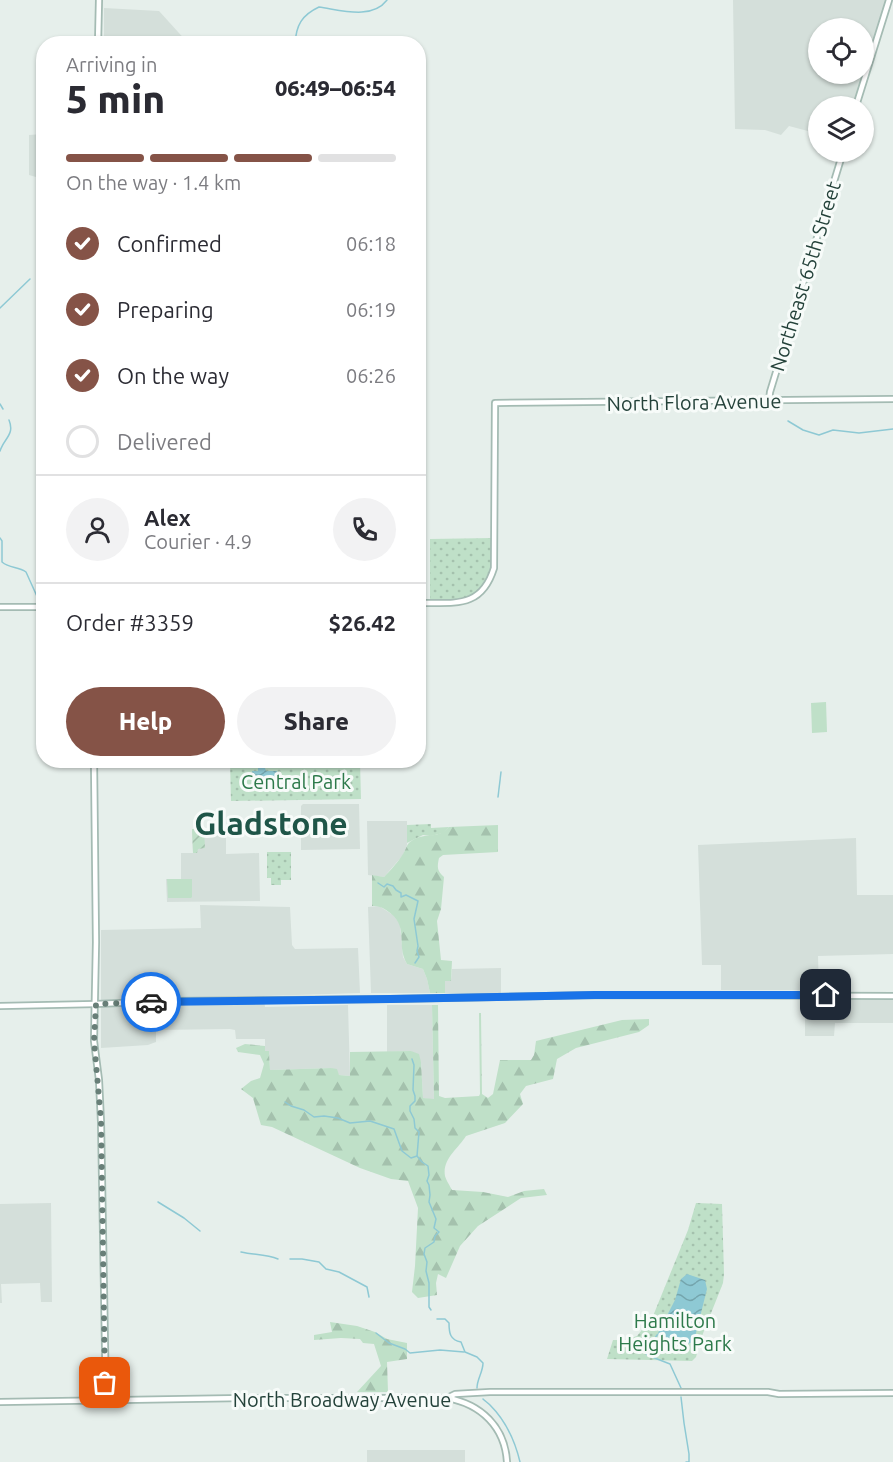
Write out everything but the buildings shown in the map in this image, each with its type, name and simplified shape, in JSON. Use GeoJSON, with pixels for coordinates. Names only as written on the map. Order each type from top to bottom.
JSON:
{"type":"FeatureCollection","features":[{"type":"Feature","properties":{"kind":"main road"},"geometry":{"type":"LineString","coordinates":[[98,36],[99,0]]}},
{"type":"Feature","properties":{"kind":"main road"},"geometry":{"type":"LineString","coordinates":[[859,96],[889,0]]}},
{"type":"Feature","properties":{"kind":"main road","name":"Northeast 65th Street"},"geometry":{"type":"LineString","coordinates":[[769,401],[840,162]]}},
{"type":"Feature","properties":{"kind":"main road","name":"North Flora Avenue"},"geometry":{"type":"LineString","coordinates":[[426,603],[462,602],[478,595],[490,580],[494,568],[495,404],[893,399]]}},
{"type":"Feature","properties":{"kind":"main road"},"geometry":{"type":"LineString","coordinates":[[0,607],[36,607]]}},
{"type":"Feature","properties":{"kind":"main road"},"geometry":{"type":"LineString","coordinates":[[94,768],[96,1004],[94,1041],[101,1120],[106,1401]]}},
{"type":"Feature","properties":{"kind":"main road"},"geometry":{"type":"LineString","coordinates":[[0,1006],[168,1001],[595,995],[893,996]]}},
{"type":"Feature","properties":{"kind":"main road"},"geometry":{"type":"LineString","coordinates":[[105,1383],[119,1400]]}},
{"type":"Feature","properties":{"kind":"main road","name":"North Broadway Avenue"},"geometry":{"type":"LineString","coordinates":[[0,1402],[244,1398],[447,1398],[470,1404],[474,1394],[490,1392],[893,1394]]}},
{"type":"Feature","properties":{"kind":"main road"},"geometry":{"type":"LineString","coordinates":[[447,1398],[455,1394],[474,1394]]}},
{"type":"Feature","properties":{"kind":"main road"},"geometry":{"type":"LineString","coordinates":[[470,1404],[489,1419],[502,1439],[507,1462]]}},
{"type":"Feature","properties":{"kind":"shaded area"},"geometry":{"type":"Polygon","coordinates":[[[733,0],[886,0],[874,39],[874,18],[808,18],[808,84],[861,84],[857,96],[808,96],[808,131],[789,126],[781,135],[765,130],[735,129],[733,0]]]}},
{"type":"Feature","properties":{"kind":"shaded area"},"geometry":{"type":"Polygon","coordinates":[[[104,8],[159,11],[182,36],[104,36],[104,8]]]}},
{"type":"Feature","properties":{"kind":"shaded area"},"geometry":{"type":"Polygon","coordinates":[[[36,134],[36,177],[29,175],[29,135],[36,134]]]}},
{"type":"Feature","properties":{"kind":"shaded area"},"geometry":{"type":"Polygon","coordinates":[[[303,804],[359,804],[360,849],[301,850],[301,806],[303,804]]]}},
{"type":"Feature","properties":{"kind":"shaded area"},"geometry":{"type":"Polygon","coordinates":[[[367,821],[407,821],[407,845],[403,855],[384,877],[368,875],[367,821]]]}},
{"type":"Feature","properties":{"kind":"shaded area"},"geometry":{"type":"Polygon","coordinates":[[[192,829],[226,829],[226,854],[259,853],[260,901],[167,902],[166,879],[181,879],[181,853],[193,853],[192,829]]]}},
{"type":"Feature","properties":{"kind":"shaded area"},"geometry":{"type":"Polygon","coordinates":[[[856,838],[857,895],[893,895],[893,954],[818,956],[819,990],[721,990],[721,965],[702,965],[698,845],[856,838]]]}},
{"type":"Feature","properties":{"kind":"shaded area"},"geometry":{"type":"Polygon","coordinates":[[[200,905],[290,907],[292,945],[295,949],[358,948],[360,993],[264,996],[265,1007],[348,1005],[350,1076],[339,1075],[331,1068],[270,1070],[269,1051],[265,1051],[265,1039],[236,1039],[235,1030],[230,1029],[156,1030],[156,1042],[148,1045],[101,1048],[101,930],[201,928],[200,905]]]}},
{"type":"Feature","properties":{"kind":"shaded area"},"geometry":{"type":"Polygon","coordinates":[[[379,906],[393,915],[400,924],[403,957],[407,964],[423,969],[430,993],[371,993],[368,907],[379,906]]]}},
{"type":"Feature","properties":{"kind":"shaded area"},"geometry":{"type":"Polygon","coordinates":[[[501,968],[501,994],[445,993],[445,981],[451,981],[452,969],[501,968]]]}},
{"type":"Feature","properties":{"kind":"shaded area"},"geometry":{"type":"Polygon","coordinates":[[[805,1000],[893,1000],[893,1023],[835,1023],[834,1036],[805,1036],[805,1000]]]}},
{"type":"Feature","properties":{"kind":"shaded area"},"geometry":{"type":"Polygon","coordinates":[[[387,1005],[432,1005],[434,1100],[423,1098],[421,1062],[411,1051],[387,1052],[387,1005]]]}},
{"type":"Feature","properties":{"kind":"shaded area"},"geometry":{"type":"Polygon","coordinates":[[[51,1203],[52,1302],[41,1302],[40,1283],[1,1284],[2,1303],[0,1303],[0,1204],[51,1203]]]}},
{"type":"Feature","properties":{"kind":"shaded area"},"geometry":{"type":"Polygon","coordinates":[[[367,1450],[465,1450],[465,1462],[367,1462],[367,1450]]]}},
{"type":"Feature","properties":{"kind":"green space"},"geometry":{"type":"Polygon","coordinates":[[[492,538],[491,566],[486,583],[481,590],[460,600],[430,601],[430,539],[492,538]]]}},
{"type":"Feature","properties":{"kind":"green space"},"geometry":{"type":"Polygon","coordinates":[[[826,702],[827,732],[812,733],[811,703],[826,702]]]}},
{"type":"Feature","properties":{"kind":"green space","name":"Central Park"},"geometry":{"type":"Polygon","coordinates":[[[230,768],[360,768],[361,799],[231,801],[230,768]]]}},
{"type":"Feature","properties":{"kind":"green space"},"geometry":{"type":"Polygon","coordinates":[[[431,824],[431,828],[449,827],[443,833],[423,835],[407,843],[407,825],[431,824]]]}},
{"type":"Feature","properties":{"kind":"green space"},"geometry":{"type":"Polygon","coordinates":[[[498,825],[498,852],[443,855],[439,858],[438,869],[444,877],[441,909],[437,921],[441,960],[452,961],[451,981],[445,981],[445,993],[430,993],[423,969],[407,964],[402,949],[400,929],[394,916],[380,907],[372,906],[372,875],[384,877],[399,860],[409,843],[420,837],[439,834],[449,827],[498,825]]]}},
{"type":"Feature","properties":{"kind":"green space"},"geometry":{"type":"Polygon","coordinates":[[[192,829],[204,829],[205,848],[198,849],[197,853],[193,853],[192,829]]]}},
{"type":"Feature","properties":{"kind":"green space"},"geometry":{"type":"Polygon","coordinates":[[[267,852],[291,852],[291,880],[281,880],[281,885],[271,885],[271,878],[267,878],[267,852]]]}},
{"type":"Feature","properties":{"kind":"green space"},"geometry":{"type":"Polygon","coordinates":[[[167,879],[192,879],[192,897],[168,898],[167,879]]]}},
{"type":"Feature","properties":{"kind":"green space"},"geometry":{"type":"Polygon","coordinates":[[[432,1005],[438,1005],[439,1096],[445,1098],[479,1096],[480,1094],[479,1013],[481,1013],[482,1094],[488,1098],[493,1094],[500,1060],[531,1060],[536,1041],[622,1020],[649,1019],[649,1025],[639,1032],[576,1048],[557,1059],[553,1079],[526,1086],[520,1094],[523,1104],[505,1123],[466,1136],[446,1164],[445,1176],[452,1190],[483,1192],[508,1197],[524,1191],[544,1189],[547,1195],[521,1198],[478,1226],[460,1246],[446,1278],[438,1274],[437,1295],[418,1298],[412,1292],[418,1208],[408,1181],[391,1179],[360,1168],[272,1127],[261,1125],[253,1098],[241,1089],[251,1081],[260,1078],[264,1064],[260,1055],[238,1052],[236,1048],[245,1044],[265,1046],[265,1051],[269,1051],[270,1070],[331,1068],[337,1069],[339,1075],[350,1076],[350,1052],[411,1051],[419,1054],[423,1098],[434,1099],[432,1005]]]}},
{"type":"Feature","properties":{"kind":"green space","name":"Hamilton Heights Park"},"geometry":{"type":"Polygon","coordinates":[[[696,1203],[722,1204],[724,1274],[723,1283],[696,1357],[692,1361],[607,1359],[613,1340],[625,1340],[637,1336],[653,1316],[688,1230],[696,1203]]]}},
{"type":"Feature","properties":{"kind":"green space"},"geometry":{"type":"Polygon","coordinates":[[[330,1322],[357,1326],[387,1339],[407,1343],[407,1359],[387,1362],[388,1392],[357,1392],[381,1366],[374,1344],[363,1343],[360,1339],[314,1340],[314,1335],[332,1332],[330,1322]]]}},
{"type":"Feature","properties":{"kind":"water"},"geometry":{"type":"Polygon","coordinates":[[[258,768],[277,771],[278,781],[252,781],[252,771],[258,771],[258,768]]]}},
{"type":"Feature","properties":{"kind":"water"},"geometry":{"type":"Polygon","coordinates":[[[687,1274],[705,1280],[707,1289],[694,1341],[680,1344],[657,1335],[675,1300],[681,1279],[687,1274]]]}},
{"type":"Feature","properties":{"kind":"waterway"},"geometry":{"type":"LineString","coordinates":[[296,36],[301,21],[308,13],[319,7],[365,12],[381,6],[387,0]]}},
{"type":"Feature","properties":{"kind":"waterway"},"geometry":{"type":"LineString","coordinates":[[0,308],[30,279]]}},
{"type":"Feature","properties":{"kind":"waterway"},"geometry":{"type":"LineString","coordinates":[[0,404],[3,409]]}},
{"type":"Feature","properties":{"kind":"waterway"},"geometry":{"type":"LineString","coordinates":[[0,451],[10,433],[9,420]]}},
{"type":"Feature","properties":{"kind":"waterway"},"geometry":{"type":"LineString","coordinates":[[788,421],[803,430],[819,435],[833,430],[859,433],[893,429]]}},
{"type":"Feature","properties":{"kind":"waterway"},"geometry":{"type":"LineString","coordinates":[[0,538],[2,562],[26,572],[36,594]]}},
{"type":"Feature","properties":{"kind":"waterway"},"geometry":{"type":"LineString","coordinates":[[498,797],[501,772]]}},
{"type":"Feature","properties":{"kind":"waterway"},"geometry":{"type":"LineString","coordinates":[[378,883],[384,887],[387,884],[393,886],[401,893],[401,897],[406,895],[418,901],[414,919],[419,957],[415,963]]}},
{"type":"Feature","properties":{"kind":"waterway"},"geometry":{"type":"LineString","coordinates":[[412,1059],[415,1101],[410,1106],[410,1111],[415,1128],[419,1132],[417,1156],[428,1166],[429,1202],[436,1219],[434,1228],[439,1232],[434,1242],[425,1248],[424,1254],[427,1262],[431,1310]]}},
{"type":"Feature","properties":{"kind":"waterway"},"geometry":{"type":"LineString","coordinates":[[285,1102],[314,1117],[338,1118],[350,1123],[370,1121],[394,1129],[402,1151],[411,1158],[417,1156]]}},
{"type":"Feature","properties":{"kind":"waterway"},"geometry":{"type":"LineString","coordinates":[[158,1202],[200,1231]]}},
{"type":"Feature","properties":{"kind":"waterway"},"geometry":{"type":"LineString","coordinates":[[241,1252],[278,1259]]}},
{"type":"Feature","properties":{"kind":"waterway"},"geometry":{"type":"LineString","coordinates":[[290,1259],[319,1262],[326,1269],[339,1272],[367,1287],[369,1297]]}},
{"type":"Feature","properties":{"kind":"waterway"},"geometry":{"type":"LineString","coordinates":[[437,1319],[445,1319],[449,1323],[452,1338],[461,1342],[465,1352],[477,1357],[483,1363],[477,1388]]}},
{"type":"Feature","properties":{"kind":"waterway"},"geometry":{"type":"LineString","coordinates":[[376,1333],[389,1343],[410,1353],[440,1350],[464,1352]]}},
{"type":"Feature","properties":{"kind":"waterway"},"geometry":{"type":"LineString","coordinates":[[657,1335],[644,1350],[647,1355],[670,1364],[681,1388]]}},
{"type":"Feature","properties":{"kind":"waterway"},"geometry":{"type":"LineString","coordinates":[[681,1397],[689,1454],[689,1462],[686,1462]]}},
{"type":"Feature","properties":{"kind":"waterway"},"geometry":{"type":"LineString","coordinates":[[483,1399],[496,1411],[505,1425],[513,1439],[520,1462]]}},
{"type":"Feature","properties":{"kind":"way so far"},"geometry":{"type":"LineString","coordinates":[[105,1383],[101,1120],[94,1041],[96,1004],[151,1002]]}},
{"type":"Feature","properties":{"kind":"district","name":"Gladstone"},"geometry":{"type":"Point","coordinates":[271,823]}},
{"type":"Feature","properties":{"kind":"route"},"geometry":{"type":"LineString","coordinates":[[151,1002],[595,995],[826,995]]}}]}
